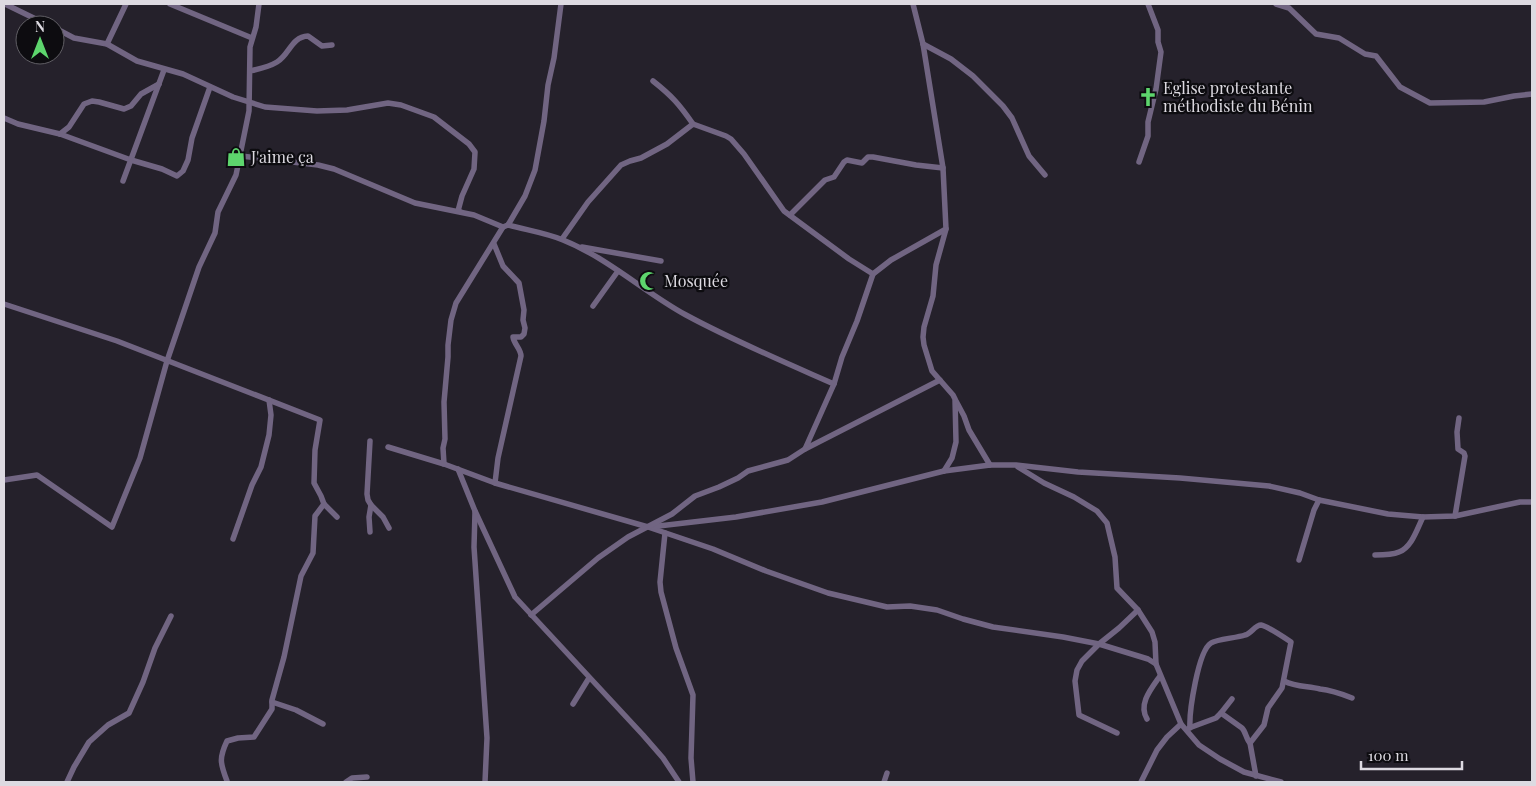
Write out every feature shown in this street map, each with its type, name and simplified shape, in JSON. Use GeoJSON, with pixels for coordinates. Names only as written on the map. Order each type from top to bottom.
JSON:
{"type":"FeatureCollection","features":[{"type":"Feature","properties":{"kind":"street"},"geometry":{"type":"LineString","coordinates":[[4,4],[27,15]]}},
{"type":"Feature","properties":{"kind":"street"},"geometry":{"type":"LineString","coordinates":[[107,44],[126,4]]}},
{"type":"Feature","properties":{"kind":"street"},"geometry":{"type":"LineString","coordinates":[[170,4],[252,38]]}},
{"type":"Feature","properties":{"kind":"street"},"geometry":{"type":"LineString","coordinates":[[4,480],[37,475],[112,527],[140,458],[167,361],[199,267],[215,233],[218,212],[234,181],[241,156],[250,103],[250,58],[259,4]]}},
{"type":"Feature","properties":{"kind":"street"},"geometry":{"type":"LineString","coordinates":[[444,464],[444,402],[451,320],[456,303],[526,196],[535,170],[544,121],[561,4]]}},
{"type":"Feature","properties":{"kind":"street"},"geometry":{"type":"LineString","coordinates":[[913,4],[923,44],[943,168],[946,229],[936,265],[933,296],[924,327],[924,345],[932,371],[955,399],[969,430],[990,465]]}},
{"type":"Feature","properties":{"kind":"street"},"geometry":{"type":"LineString","coordinates":[[1139,162],[1148,136],[1148,122],[1156,89],[1161,52],[1158,42],[1158,30],[1148,4]]}},
{"type":"Feature","properties":{"kind":"street"},"geometry":{"type":"LineString","coordinates":[[1276,4],[1289,8],[1316,34],[1339,38],[1365,54],[1376,56],[1400,87],[1430,103],[1484,102],[1532,94]]}},
{"type":"Feature","properties":{"kind":"street"},"geometry":{"type":"LineString","coordinates":[[65,33],[74,38],[107,44],[137,60],[164,70],[183,74],[210,87],[265,107],[317,111],[347,110],[388,103],[401,105],[434,117],[469,144],[475,152],[474,169],[462,196],[458,211],[506,226],[562,239],[578,246],[685,315],[763,353],[834,384]]}},
{"type":"Feature","properties":{"kind":"street"},"geometry":{"type":"LineString","coordinates":[[250,71],[277,62],[299,38],[308,36],[322,46],[332,45]]}},
{"type":"Feature","properties":{"kind":"street"},"geometry":{"type":"LineString","coordinates":[[923,44],[951,59],[966,70],[1003,106],[1012,118],[1029,156],[1044,175]]}},
{"type":"Feature","properties":{"kind":"street"},"geometry":{"type":"LineString","coordinates":[[123,181],[164,70]]}},
{"type":"Feature","properties":{"kind":"street"},"geometry":{"type":"LineString","coordinates":[[653,81],[678,103],[693,124],[731,139],[749,160],[784,211],[873,274]]}},
{"type":"Feature","properties":{"kind":"street"},"geometry":{"type":"LineString","coordinates":[[60,134],[69,127],[84,104],[92,101],[124,109],[131,106],[141,94],[158,84]]}},
{"type":"Feature","properties":{"kind":"street"},"geometry":{"type":"LineString","coordinates":[[4,118],[23,126],[60,134],[131,160],[162,169],[177,176],[183,171],[188,160],[192,138],[210,87]]}},
{"type":"Feature","properties":{"kind":"street"},"geometry":{"type":"LineString","coordinates":[[562,239],[588,202],[621,165],[630,160],[641,158],[667,144],[693,124]]}},
{"type":"Feature","properties":{"kind":"street"},"geometry":{"type":"LineString","coordinates":[[241,156],[326,167],[415,203],[474,215]]}},
{"type":"Feature","properties":{"kind":"street"},"geometry":{"type":"LineString","coordinates":[[790,215],[825,180],[834,177],[847,160],[862,163],[868,157],[873,157],[943,168]]}},
{"type":"Feature","properties":{"kind":"street"},"geometry":{"type":"LineString","coordinates":[[804,449],[834,384],[842,357],[858,321],[873,274],[891,260],[946,229]]}},
{"type":"Feature","properties":{"kind":"street"},"geometry":{"type":"LineString","coordinates":[[494,244],[503,266],[519,283],[525,328],[522,337],[513,337],[521,356],[494,483]]}},
{"type":"Feature","properties":{"kind":"street"},"geometry":{"type":"LineString","coordinates":[[578,246],[661,261]]}},
{"type":"Feature","properties":{"kind":"street"},"geometry":{"type":"LineString","coordinates":[[593,306],[618,271]]}},
{"type":"Feature","properties":{"kind":"street"},"geometry":{"type":"LineString","coordinates":[[4,304],[116,341],[320,420],[315,450],[315,486],[322,496],[324,504],[337,517]]}},
{"type":"Feature","properties":{"kind":"street"},"geometry":{"type":"LineString","coordinates":[[531,615],[598,558],[628,537],[672,514],[694,496],[719,487],[748,471],[788,460],[804,449],[940,380]]}},
{"type":"Feature","properties":{"kind":"street"},"geometry":{"type":"LineString","coordinates":[[944,471],[952,458],[956,442],[955,399]]}},
{"type":"Feature","properties":{"kind":"street"},"geometry":{"type":"LineString","coordinates":[[233,539],[252,484],[261,467],[269,435],[271,415],[269,400]]}},
{"type":"Feature","properties":{"kind":"street"},"geometry":{"type":"LineString","coordinates":[[1455,516],[1465,456],[1458,449],[1457,444],[1459,418]]}},
{"type":"Feature","properties":{"kind":"street"},"geometry":{"type":"LineString","coordinates":[[370,441],[368,500],[383,517],[389,528]]}},
{"type":"Feature","properties":{"kind":"street"},"geometry":{"type":"LineString","coordinates":[[388,448],[444,464],[494,483],[648,527],[713,548],[766,571],[828,593],[887,607],[910,606],[936,610],[963,620],[993,627],[1099,644],[1148,659],[1156,664]]}},
{"type":"Feature","properties":{"kind":"street"},"geometry":{"type":"LineString","coordinates":[[648,527],[736,517],[822,502],[944,471],[990,465],[1269,486],[1300,493],[1319,500],[1388,514],[1423,517],[1455,516],[1520,502],[1532,502]]}},
{"type":"Feature","properties":{"kind":"street"},"geometry":{"type":"LineString","coordinates":[[1016,466],[1044,483],[1074,497],[1097,512],[1107,523],[1115,557],[1117,588],[1138,610],[1152,632],[1155,642],[1156,664],[1180,724],[1188,729],[1199,744],[1220,759],[1244,772],[1282,782]]}},
{"type":"Feature","properties":{"kind":"street"},"geometry":{"type":"LineString","coordinates":[[458,469],[475,511],[515,597],[664,758],[679,782]]}},
{"type":"Feature","properties":{"kind":"street"},"geometry":{"type":"LineString","coordinates":[[1300,560],[1314,510],[1319,500]]}},
{"type":"Feature","properties":{"kind":"street"},"geometry":{"type":"LineString","coordinates":[[227,781],[221,766],[221,754],[228,741],[254,737],[272,709],[272,700],[284,657],[301,576],[313,553],[315,516],[324,504]]}},
{"type":"Feature","properties":{"kind":"street"},"geometry":{"type":"LineString","coordinates":[[370,532],[369,517],[371,505]]}},
{"type":"Feature","properties":{"kind":"street"},"geometry":{"type":"LineString","coordinates":[[475,511],[474,547],[487,738],[484,782]]}},
{"type":"Feature","properties":{"kind":"street"},"geometry":{"type":"LineString","coordinates":[[1375,556],[1398,553],[1405,549],[1411,542],[1423,517]]}},
{"type":"Feature","properties":{"kind":"street"},"geometry":{"type":"LineString","coordinates":[[665,533],[660,582],[661,592],[676,648],[693,695],[691,758],[693,782]]}},
{"type":"Feature","properties":{"kind":"street"},"geometry":{"type":"LineString","coordinates":[[1118,733],[1079,715],[1074,681],[1082,661],[1138,610]]}},
{"type":"Feature","properties":{"kind":"street"},"geometry":{"type":"LineString","coordinates":[[67,782],[89,742],[108,725],[129,713],[155,648],[171,616]]}},
{"type":"Feature","properties":{"kind":"street"},"geometry":{"type":"LineString","coordinates":[[1188,729],[1197,676],[1205,648],[1214,641],[1248,634],[1257,626],[1263,625],[1292,642],[1282,688],[1268,708],[1264,726],[1250,743]]}},
{"type":"Feature","properties":{"kind":"street"},"geometry":{"type":"LineString","coordinates":[[1147,719],[1144,711],[1146,698],[1160,676]]}},
{"type":"Feature","properties":{"kind":"street"},"geometry":{"type":"LineString","coordinates":[[573,704],[589,678]]}},
{"type":"Feature","properties":{"kind":"street"},"geometry":{"type":"LineString","coordinates":[[1284,681],[1305,688],[1318,688],[1352,698]]}},
{"type":"Feature","properties":{"kind":"street"},"geometry":{"type":"LineString","coordinates":[[1188,729],[1216,718],[1232,699]]}},
{"type":"Feature","properties":{"kind":"street"},"geometry":{"type":"LineString","coordinates":[[272,702],[296,710],[323,724]]}},
{"type":"Feature","properties":{"kind":"street"},"geometry":{"type":"LineString","coordinates":[[1221,713],[1244,729],[1247,740],[1250,743],[1256,776]]}},
{"type":"Feature","properties":{"kind":"street"},"geometry":{"type":"LineString","coordinates":[[1141,782],[1158,750],[1167,737],[1180,724]]}},
{"type":"Feature","properties":{"kind":"street"},"geometry":{"type":"LineString","coordinates":[[884,782],[887,773]]}},
{"type":"Feature","properties":{"kind":"street"},"geometry":{"type":"LineString","coordinates":[[346,782],[352,778],[367,777]]}},
{"type":"Feature","properties":{"kind":"place","name":"Eglise protestante méthodiste du Bénin"},"geometry":{"type":"Point","coordinates":[1148,97]}},
{"type":"Feature","properties":{"kind":"place","name":"J'aime ça"},"geometry":{"type":"Point","coordinates":[236,157]}},
{"type":"Feature","properties":{"kind":"place","name":"Mosquée"},"geometry":{"type":"Point","coordinates":[649,281]}}]}
